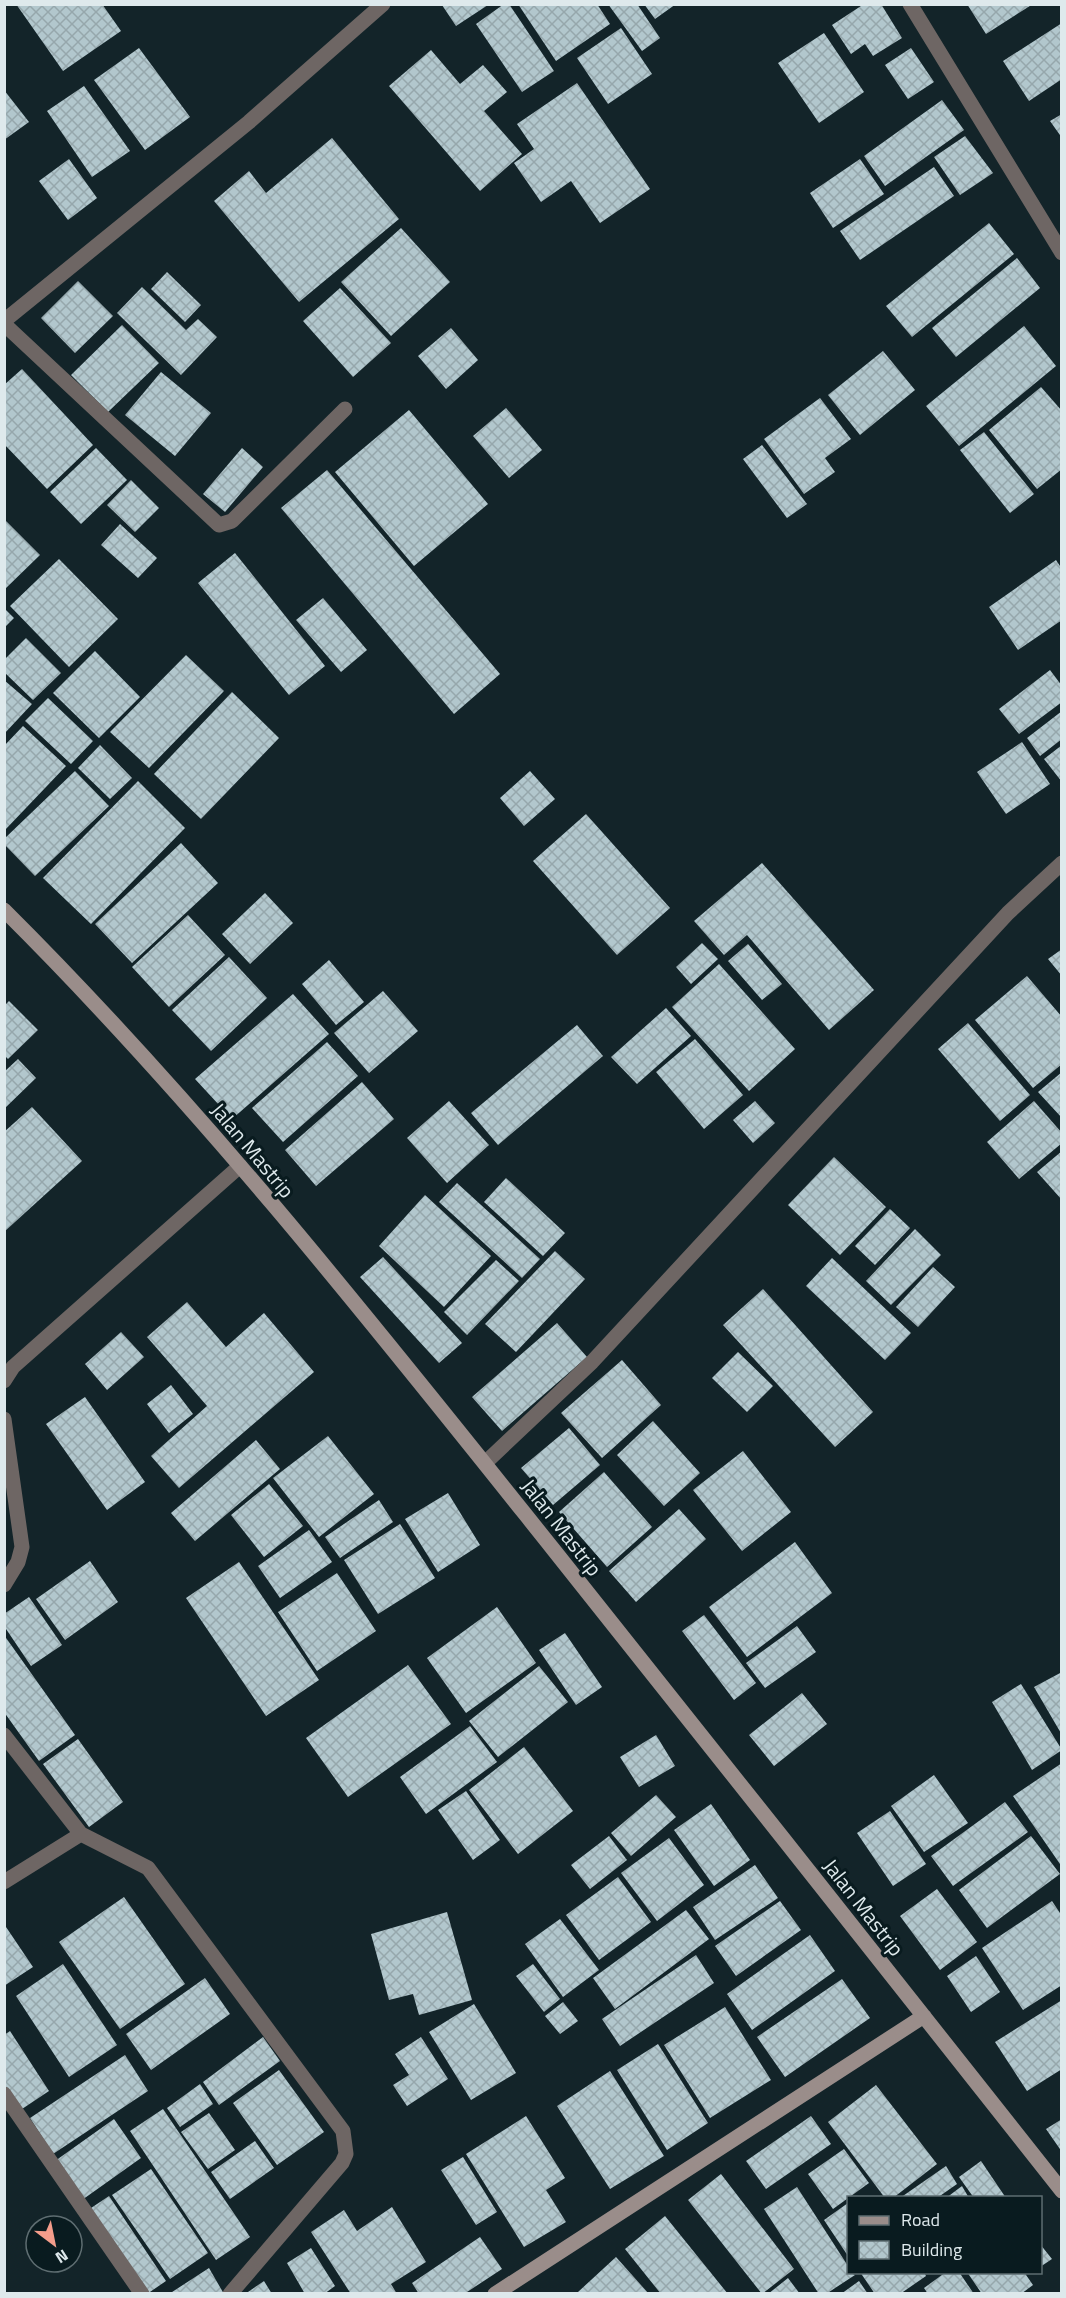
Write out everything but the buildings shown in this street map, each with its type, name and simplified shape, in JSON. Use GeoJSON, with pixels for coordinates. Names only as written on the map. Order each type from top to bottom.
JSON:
{"type":"FeatureCollection","features":[{"type":"Feature","properties":{"kind":"main road","name":"Jalan Mastrip"},"geometry":{"type":"LineString","coordinates":[[4,910],[89,994],[240,1166],[484,1463],[1062,2191]]}},
{"type":"Feature","properties":{"kind":"main road"},"geometry":{"type":"LineString","coordinates":[[495,2294],[924,2016]]}},
{"type":"Feature","properties":{"kind":"street"},"geometry":{"type":"LineString","coordinates":[[345,409],[232,521],[219,525],[4,322],[249,122],[383,4]]}},
{"type":"Feature","properties":{"kind":"street"},"geometry":{"type":"LineString","coordinates":[[910,4],[1062,254]]}},
{"type":"Feature","properties":{"kind":"street"},"geometry":{"type":"LineString","coordinates":[[484,1463],[592,1362],[1000,922],[1062,862]]}},
{"type":"Feature","properties":{"kind":"street"},"geometry":{"type":"LineString","coordinates":[[4,1382],[13,1367],[240,1166]]}},
{"type":"Feature","properties":{"kind":"street"},"geometry":{"type":"LineString","coordinates":[[4,1419],[22,1547],[18,1562],[4,1585]]}},
{"type":"Feature","properties":{"kind":"street"},"geometry":{"type":"LineString","coordinates":[[4,1735],[81,1834],[148,1868],[343,2131],[346,2154],[342,2163],[230,2294]]}},
{"type":"Feature","properties":{"kind":"street"},"geometry":{"type":"LineString","coordinates":[[4,1882],[81,1834]]}},
{"type":"Feature","properties":{"kind":"street"},"geometry":{"type":"LineString","coordinates":[[4,2094],[142,2294]]}}]}
